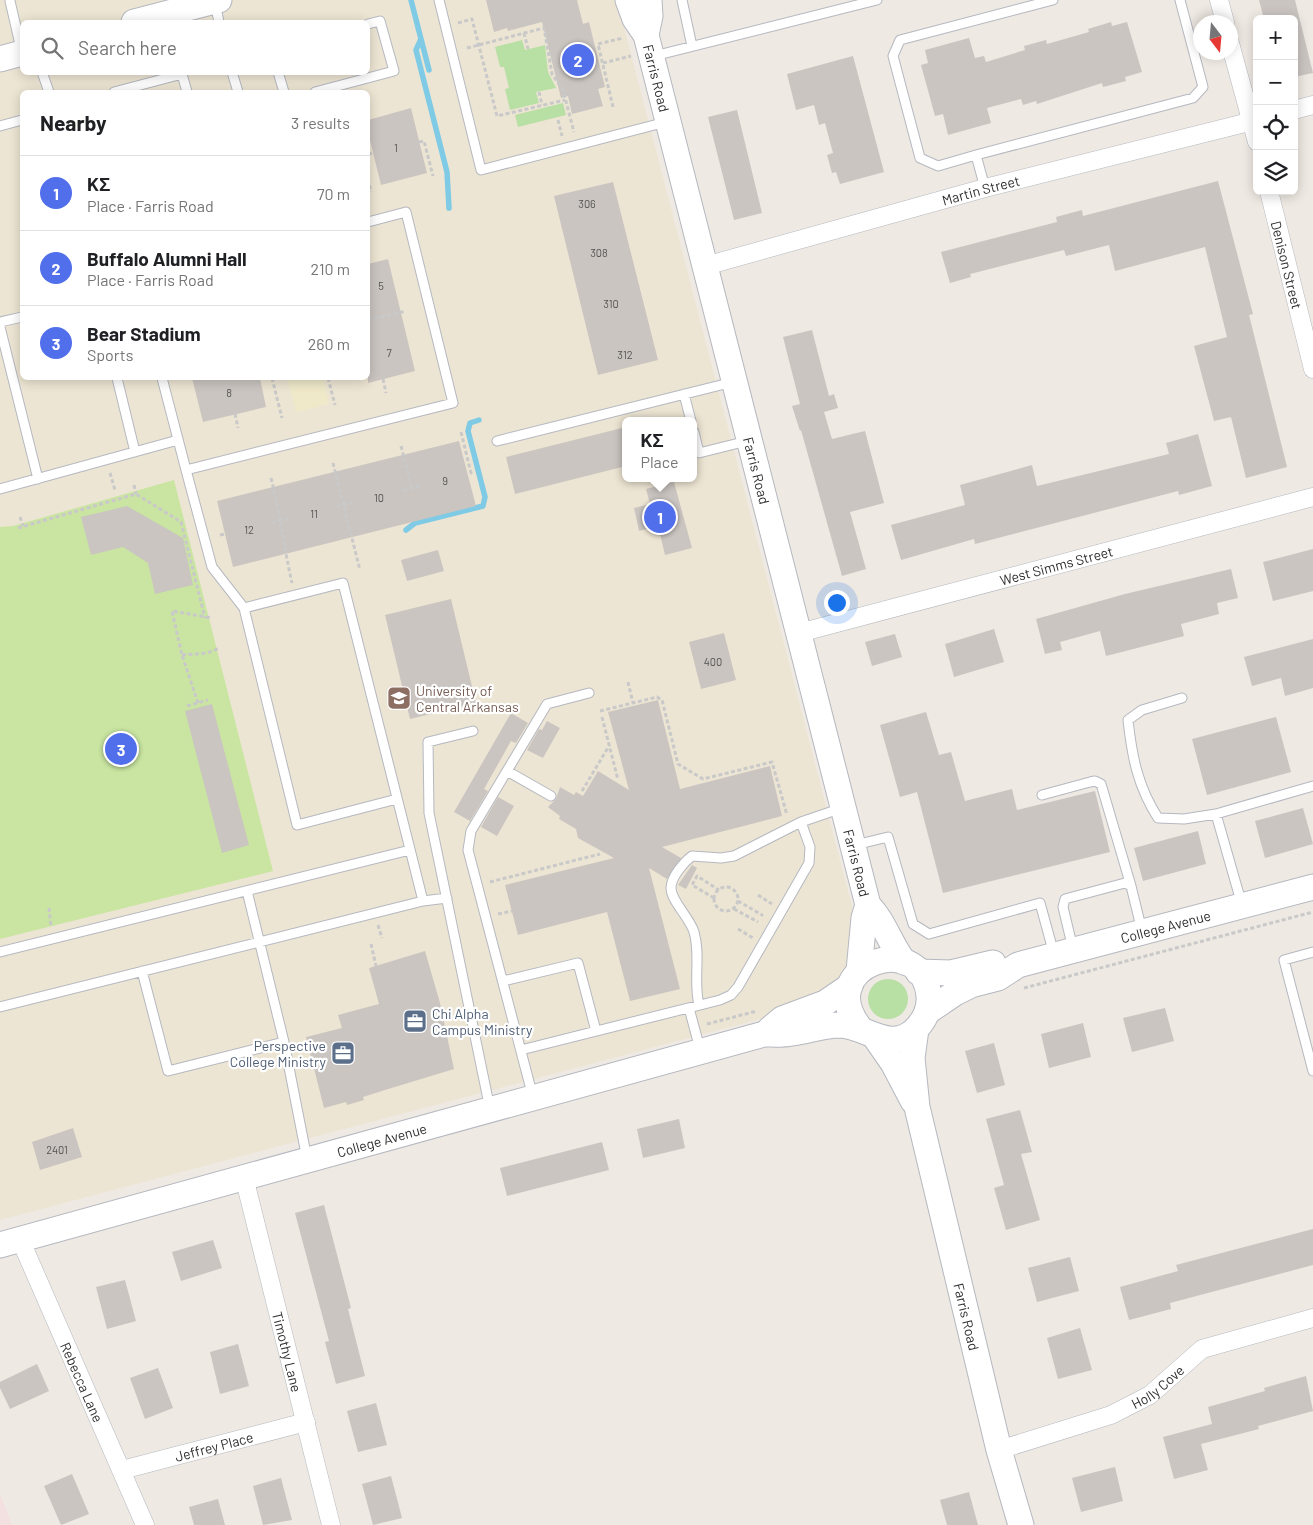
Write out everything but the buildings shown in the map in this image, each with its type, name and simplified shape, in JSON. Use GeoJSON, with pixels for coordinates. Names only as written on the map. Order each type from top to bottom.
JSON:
{"type":"FeatureCollection","features":[{"type":"Feature","properties":{"kind":"street","name":"Farris Road"},"geometry":{"type":"LineString","coordinates":[[628,0],[635,19],[639,46],[669,122],[868,905],[864,918],[855,978]]}},
{"type":"Feature","properties":{"kind":"street","name":"Farris Road"},"geometry":{"type":"LineString","coordinates":[[639,46],[650,16],[649,0]]}},
{"type":"Feature","properties":{"kind":"street"},"geometry":{"type":"LineString","coordinates":[[1219,0],[1223,15]]}},
{"type":"Feature","properties":{"kind":"street"},"geometry":{"type":"LineString","coordinates":[[139,20],[157,12],[216,6]]}},
{"type":"Feature","properties":{"kind":"street"},"geometry":{"type":"LineString","coordinates":[[0,59],[20,54]]}},
{"type":"Feature","properties":{"kind":"street"},"geometry":{"type":"LineString","coordinates":[[1235,60],[1253,117]]}},
{"type":"Feature","properties":{"kind":"street"},"geometry":{"type":"LineString","coordinates":[[1298,109],[1313,105]]}},
{"type":"Feature","properties":{"kind":"street","name":"Martin Street"},"geometry":{"type":"LineString","coordinates":[[705,266],[985,188],[1253,120]]}},
{"type":"Feature","properties":{"kind":"street","name":"Denison Street"},"geometry":{"type":"LineString","coordinates":[[1270,195],[1313,369]]}},
{"type":"Feature","properties":{"kind":"street","name":"West Simms Street"},"geometry":{"type":"LineString","coordinates":[[799,633],[1313,497]]}},
{"type":"Feature","properties":{"kind":"street","name":"College Avenue"},"geometry":{"type":"LineString","coordinates":[[921,1020],[955,993],[971,985],[998,978],[1018,965],[1313,887]]}},
{"type":"Feature","properties":{"kind":"street","name":"Farris Road"},"geometry":{"type":"LineString","coordinates":[[868,905],[878,915],[889,941],[911,967]]}},
{"type":"Feature","properties":{"kind":"street"},"geometry":{"type":"LineString","coordinates":[[885,958],[911,967],[928,990],[921,1020],[904,1037],[892,1040],[868,1033],[849,1009],[847,997],[855,978],[873,961],[885,958]]}},
{"type":"Feature","properties":{"kind":"street","name":"College Avenue"},"geometry":{"type":"LineString","coordinates":[[911,967],[952,973],[994,963],[1018,965]]}},
{"type":"Feature","properties":{"kind":"street","name":"College Avenue"},"geometry":{"type":"LineString","coordinates":[[764,1034],[782,1019],[825,1003],[855,978]]}},
{"type":"Feature","properties":{"kind":"street","name":"Farris Road"},"geometry":{"type":"LineString","coordinates":[[921,1020],[912,1058],[917,1107],[999,1450],[1021,1525]]}},
{"type":"Feature","properties":{"kind":"street","name":"College Avenue"},"geometry":{"type":"LineString","coordinates":[[10,1242],[764,1034],[790,1034],[825,1026],[841,1025],[868,1033]]}},
{"type":"Feature","properties":{"kind":"street","name":"Farris Road"},"geometry":{"type":"LineString","coordinates":[[868,1033],[893,1063],[917,1107]]}},
{"type":"Feature","properties":{"kind":"street","name":"Timothy Lane"},"geometry":{"type":"LineString","coordinates":[[244,1177],[332,1525]]}},
{"type":"Feature","properties":{"kind":"street","name":"Rebecca Lane"},"geometry":{"type":"LineString","coordinates":[[10,1242],[122,1470],[145,1525]]}},
{"type":"Feature","properties":{"kind":"street","name":"Holly Cove"},"geometry":{"type":"LineString","coordinates":[[999,1450],[1111,1415],[1150,1395],[1202,1349],[1313,1318]]}},
{"type":"Feature","properties":{"kind":"street","name":"Jeffrey Place"},"geometry":{"type":"LineString","coordinates":[[122,1470],[306,1422]]}},
{"type":"Feature","properties":{"kind":"lane"},"geometry":{"type":"LineString","coordinates":[[439,0],[481,170],[669,122]]}},
{"type":"Feature","properties":{"kind":"lane"},"geometry":{"type":"LineString","coordinates":[[682,0],[692,46]]}},
{"type":"Feature","properties":{"kind":"lane"},"geometry":{"type":"LineString","coordinates":[[639,46],[692,46],[877,0]]}},
{"type":"Feature","properties":{"kind":"lane"},"geometry":{"type":"LineString","coordinates":[[1053,0],[900,40],[893,56],[920,158],[938,166],[1193,98],[1203,88],[1180,0]]}},
{"type":"Feature","properties":{"kind":"lane"},"geometry":{"type":"LineString","coordinates":[[0,4],[13,1],[20,41]]}},
{"type":"Feature","properties":{"kind":"lane"},"geometry":{"type":"LineString","coordinates":[[323,90],[394,72],[380,21],[370,24]]}},
{"type":"Feature","properties":{"kind":"lane"},"geometry":{"type":"LineString","coordinates":[[43,75],[48,90]]}},
{"type":"Feature","properties":{"kind":"lane"},"geometry":{"type":"LineString","coordinates":[[122,90],[178,75]]}},
{"type":"Feature","properties":{"kind":"lane"},"geometry":{"type":"LineString","coordinates":[[182,75],[186,90]]}},
{"type":"Feature","properties":{"kind":"lane"},"geometry":{"type":"LineString","coordinates":[[233,75],[237,90]]}},
{"type":"Feature","properties":{"kind":"lane"},"geometry":{"type":"LineString","coordinates":[[279,75],[283,90]]}},
{"type":"Feature","properties":{"kind":"lane"},"geometry":{"type":"LineString","coordinates":[[0,126],[20,121]]}},
{"type":"Feature","properties":{"kind":"lane"},"geometry":{"type":"LineString","coordinates":[[976,156],[985,188]]}},
{"type":"Feature","properties":{"kind":"lane"},"geometry":{"type":"LineString","coordinates":[[186,470],[453,403],[406,212],[370,221]]}},
{"type":"Feature","properties":{"kind":"lane"},"geometry":{"type":"LineString","coordinates":[[0,322],[20,317]]}},
{"type":"Feature","properties":{"kind":"lane"},"geometry":{"type":"LineString","coordinates":[[0,326],[38,479]]}},
{"type":"Feature","properties":{"kind":"lane"},"geometry":{"type":"LineString","coordinates":[[117,380],[135,452]]}},
{"type":"Feature","properties":{"kind":"lane"},"geometry":{"type":"LineString","coordinates":[[163,380],[212,567],[244,608],[297,825],[397,799]]}},
{"type":"Feature","properties":{"kind":"lane"},"geometry":{"type":"LineString","coordinates":[[498,442],[735,381]]}},
{"type":"Feature","properties":{"kind":"lane"},"geometry":{"type":"LineString","coordinates":[[684,394],[690,417]]}},
{"type":"Feature","properties":{"kind":"lane"},"geometry":{"type":"LineString","coordinates":[[0,490],[178,440]]}},
{"type":"Feature","properties":{"kind":"lane"},"geometry":{"type":"LineString","coordinates":[[697,445],[699,453],[750,440]]}},
{"type":"Feature","properties":{"kind":"lane"},"geometry":{"type":"LineString","coordinates":[[244,608],[343,583],[423,900]]}},
{"type":"Feature","properties":{"kind":"lane"},"geometry":{"type":"LineString","coordinates":[[533,1098],[468,850],[471,831],[547,704],[589,693]]}},
{"type":"Feature","properties":{"kind":"lane"},"geometry":{"type":"LineString","coordinates":[[1182,698],[1142,710],[1128,720],[1131,752],[1144,797],[1158,818],[1184,819],[1216,814],[1313,786]]}},
{"type":"Feature","properties":{"kind":"lane"},"geometry":{"type":"LineString","coordinates":[[473,731],[428,742],[430,813],[490,1109]]}},
{"type":"Feature","properties":{"kind":"lane"},"geometry":{"type":"LineString","coordinates":[[507,771],[551,796]]}},
{"type":"Feature","properties":{"kind":"lane"},"geometry":{"type":"LineString","coordinates":[[1042,795],[1090,782],[1096,781],[1101,784],[1142,931]]}},
{"type":"Feature","properties":{"kind":"lane"},"geometry":{"type":"LineString","coordinates":[[699,1006],[695,986],[695,935],[688,917],[673,897],[672,883],[685,862],[692,856],[734,856],[801,822],[844,808]]}},
{"type":"Feature","properties":{"kind":"lane"},"geometry":{"type":"LineString","coordinates":[[1216,814],[1242,906]]}},
{"type":"Feature","properties":{"kind":"lane"},"geometry":{"type":"LineString","coordinates":[[521,1050],[699,1006],[731,995],[809,863],[810,847],[801,822]]}},
{"type":"Feature","properties":{"kind":"lane"},"geometry":{"type":"LineString","coordinates":[[854,846],[888,837],[913,924],[929,934],[1040,903],[1064,952]]}},
{"type":"Feature","properties":{"kind":"lane"},"geometry":{"type":"LineString","coordinates":[[0,952],[410,850]]}},
{"type":"Feature","properties":{"kind":"lane"},"geometry":{"type":"LineString","coordinates":[[1064,952],[1063,907],[1065,899],[1125,883],[1130,886]]}},
{"type":"Feature","properties":{"kind":"lane"},"geometry":{"type":"LineString","coordinates":[[247,890],[284,1042],[307,1160]]}},
{"type":"Feature","properties":{"kind":"lane"},"geometry":{"type":"LineString","coordinates":[[0,1007],[423,900],[447,898]]}},
{"type":"Feature","properties":{"kind":"lane"},"geometry":{"type":"LineString","coordinates":[[1313,952],[1284,960],[1313,1070]]}},
{"type":"Feature","properties":{"kind":"lane"},"geometry":{"type":"LineString","coordinates":[[502,981],[578,962],[596,1031]]}},
{"type":"Feature","properties":{"kind":"lane"},"geometry":{"type":"LineString","coordinates":[[142,971],[168,1071],[284,1042]]}},
{"type":"Feature","properties":{"kind":"lane"},"geometry":{"type":"LineString","coordinates":[[689,1008],[701,1051]]}},
{"type":"Feature","properties":{"kind":"path"},"geometry":{"type":"LineString","coordinates":[[453,24],[472,20],[497,116],[565,100]]}},
{"type":"Feature","properties":{"kind":"path"},"geometry":{"type":"LineString","coordinates":[[467,48],[544,28],[552,74],[563,90],[574,135]]}},
{"type":"Feature","properties":{"kind":"path"},"geometry":{"type":"LineString","coordinates":[[524,33],[528,49]]}},
{"type":"Feature","properties":{"kind":"path"},"geometry":{"type":"LineString","coordinates":[[613,107],[598,44],[639,46]]}},
{"type":"Feature","properties":{"kind":"path"},"geometry":{"type":"LineString","coordinates":[[603,63],[639,46]]}},
{"type":"Feature","properties":{"kind":"path"},"geometry":{"type":"LineString","coordinates":[[539,92],[542,105]]}},
{"type":"Feature","properties":{"kind":"path"},"geometry":{"type":"LineString","coordinates":[[558,120],[563,138]]}},
{"type":"Feature","properties":{"kind":"path"},"geometry":{"type":"LineString","coordinates":[[420,142],[424,140],[433,176]]}},
{"type":"Feature","properties":{"kind":"path"},"geometry":{"type":"LineString","coordinates":[[370,320],[406,311]]}},
{"type":"Feature","properties":{"kind":"path"},"geometry":{"type":"LineString","coordinates":[[383,379],[386,393]]}},
{"type":"Feature","properties":{"kind":"path"},"geometry":{"type":"LineString","coordinates":[[272,380],[282,418]]}},
{"type":"Feature","properties":{"kind":"path"},"geometry":{"type":"LineString","coordinates":[[329,380],[335,405]]}},
{"type":"Feature","properties":{"kind":"path"},"geometry":{"type":"LineString","coordinates":[[234,414],[238,428]]}},
{"type":"Feature","properties":{"kind":"path"},"geometry":{"type":"LineString","coordinates":[[461,432],[471,473],[468,474]]}},
{"type":"Feature","properties":{"kind":"path"},"geometry":{"type":"LineString","coordinates":[[401,446],[412,488]]}},
{"type":"Feature","properties":{"kind":"path"},"geometry":{"type":"LineString","coordinates":[[333,463],[360,570]]}},
{"type":"Feature","properties":{"kind":"path"},"geometry":{"type":"LineString","coordinates":[[110,473],[115,490]]}},
{"type":"Feature","properties":{"kind":"path"},"geometry":{"type":"LineString","coordinates":[[271,478],[282,520],[284,550],[293,586]]}},
{"type":"Feature","properties":{"kind":"path"},"geometry":{"type":"LineString","coordinates":[[134,485],[136,494],[181,522],[205,618]]}},
{"type":"Feature","properties":{"kind":"path"},"geometry":{"type":"LineString","coordinates":[[403,491],[421,485]]}},
{"type":"Feature","properties":{"kind":"path"},"geometry":{"type":"LineString","coordinates":[[18,528],[136,494]]}},
{"type":"Feature","properties":{"kind":"path"},"geometry":{"type":"LineString","coordinates":[[337,507],[356,502]]}},
{"type":"Feature","properties":{"kind":"path"},"geometry":{"type":"LineString","coordinates":[[20,517],[23,527]]}},
{"type":"Feature","properties":{"kind":"path"},"geometry":{"type":"LineString","coordinates":[[272,523],[290,518]]}},
{"type":"Feature","properties":{"kind":"path"},"geometry":{"type":"LineString","coordinates":[[220,535],[225,534]]}},
{"type":"Feature","properties":{"kind":"path"},"geometry":{"type":"LineString","coordinates":[[198,703],[182,655],[172,611],[212,618]]}},
{"type":"Feature","properties":{"kind":"path"},"geometry":{"type":"LineString","coordinates":[[182,655],[220,648]]}},
{"type":"Feature","properties":{"kind":"path"},"geometry":{"type":"LineString","coordinates":[[628,682],[633,702]]}},
{"type":"Feature","properties":{"kind":"path"},"geometry":{"type":"LineString","coordinates":[[600,711],[657,697],[662,700],[678,764],[703,779],[772,762],[787,816]]}},
{"type":"Feature","properties":{"kind":"path"},"geometry":{"type":"LineString","coordinates":[[187,706],[208,700]]}},
{"type":"Feature","properties":{"kind":"path"},"geometry":{"type":"LineString","coordinates":[[602,717],[618,780]]}},
{"type":"Feature","properties":{"kind":"path"},"geometry":{"type":"LineString","coordinates":[[582,791],[609,746]]}},
{"type":"Feature","properties":{"kind":"path"},"geometry":{"type":"LineString","coordinates":[[490,882],[600,854]]}},
{"type":"Feature","properties":{"kind":"path"},"geometry":{"type":"LineString","coordinates":[[714,898],[719,890],[727,887],[737,892],[738,901],[734,909],[725,912],[716,906],[714,898],[692,885],[697,876],[719,890]]}},
{"type":"Feature","properties":{"kind":"path"},"geometry":{"type":"LineString","coordinates":[[758,895],[772,904]]}},
{"type":"Feature","properties":{"kind":"path"},"geometry":{"type":"LineString","coordinates":[[738,901],[762,915]]}},
{"type":"Feature","properties":{"kind":"path"},"geometry":{"type":"LineString","coordinates":[[49,908],[50,923]]}},
{"type":"Feature","properties":{"kind":"path"},"geometry":{"type":"LineString","coordinates":[[734,909],[757,923]]}},
{"type":"Feature","properties":{"kind":"path"},"geometry":{"type":"LineString","coordinates":[[496,915],[512,911]]}},
{"type":"Feature","properties":{"kind":"path"},"geometry":{"type":"LineString","coordinates":[[1014,991],[1313,912]]}},
{"type":"Feature","properties":{"kind":"path"},"geometry":{"type":"LineString","coordinates":[[378,924],[382,938]]}},
{"type":"Feature","properties":{"kind":"path"},"geometry":{"type":"LineString","coordinates":[[738,929],[753,938]]}},
{"type":"Feature","properties":{"kind":"path"},"geometry":{"type":"LineString","coordinates":[[371,944],[376,966]]}},
{"type":"Feature","properties":{"kind":"path"},"geometry":{"type":"LineString","coordinates":[[707,1024],[762,1009]]}},
{"type":"Feature","properties":{"kind":"shaded area","name":"University of Central Arkansas"},"geometry":{"type":"Polygon","coordinates":[[[0,0],[617,0],[855,918],[853,958],[835,987],[798,1009],[0,1220],[0,0]]]}},
{"type":"Feature","properties":{"kind":"shaded area"},"geometry":{"type":"Polygon","coordinates":[[[0,1493],[12,1525],[0,1525],[0,1493]]]}},
{"type":"Feature","properties":{"kind":"green space"},"geometry":{"type":"Polygon","coordinates":[[[522,40],[525,50],[545,45],[548,72],[556,88],[536,92],[539,103],[510,110],[505,89],[509,88],[504,67],[500,67],[495,47],[522,40]]]}},
{"type":"Feature","properties":{"kind":"green space"},"geometry":{"type":"Polygon","coordinates":[[[563,103],[566,115],[518,127],[515,115],[563,103]]]}},
{"type":"Feature","properties":{"kind":"green space"},"geometry":{"type":"Polygon","coordinates":[[[174,480],[273,871],[0,939],[0,527],[13,526],[174,480]]]}},
{"type":"Feature","properties":{"kind":"green space"},"geometry":{"type":"Polygon","coordinates":[[[892,979],[899,982],[905,988],[908,999],[907,1007],[899,1016],[892,1019],[884,1019],[877,1016],[869,1007],[868,995],[871,988],[880,980],[892,979]]]}},
{"type":"Feature","properties":{"kind":"sand"},"geometry":{"type":"Polygon","coordinates":[[[288,380],[323,380],[329,404],[296,412],[288,380]]]}},
{"type":"Feature","properties":{"kind":"waterway"},"geometry":{"type":"LineString","coordinates":[[411,0],[421,39],[416,50],[447,172],[449,208]]}},
{"type":"Feature","properties":{"kind":"waterway"},"geometry":{"type":"LineString","coordinates":[[421,39],[429,70]]}},
{"type":"Feature","properties":{"kind":"waterway"},"geometry":{"type":"LineString","coordinates":[[406,530],[415,523],[483,506],[485,497],[468,431],[470,423],[479,420]]}},
{"type":"Feature","properties":{"kind":"place","name":"Buffalo Alumni Hall"},"geometry":{"type":"Point","coordinates":[578,60]}},
{"type":"Feature","properties":{"kind":"place","name":"KΣ"},"geometry":{"type":"Point","coordinates":[660,517]}},
{"type":"Feature","properties":{"kind":"place","name":"University of Central Arkansas"},"geometry":{"type":"Point","coordinates":[399,698]}},
{"type":"Feature","properties":{"kind":"place","name":"Bear Stadium"},"geometry":{"type":"Point","coordinates":[121,749]}},
{"type":"Feature","properties":{"kind":"place","name":"Chi Alpha Campus Ministry"},"geometry":{"type":"Point","coordinates":[415,1021]}},
{"type":"Feature","properties":{"kind":"place","name":"Perspective College Ministry"},"geometry":{"type":"Point","coordinates":[343,1053]}}]}
